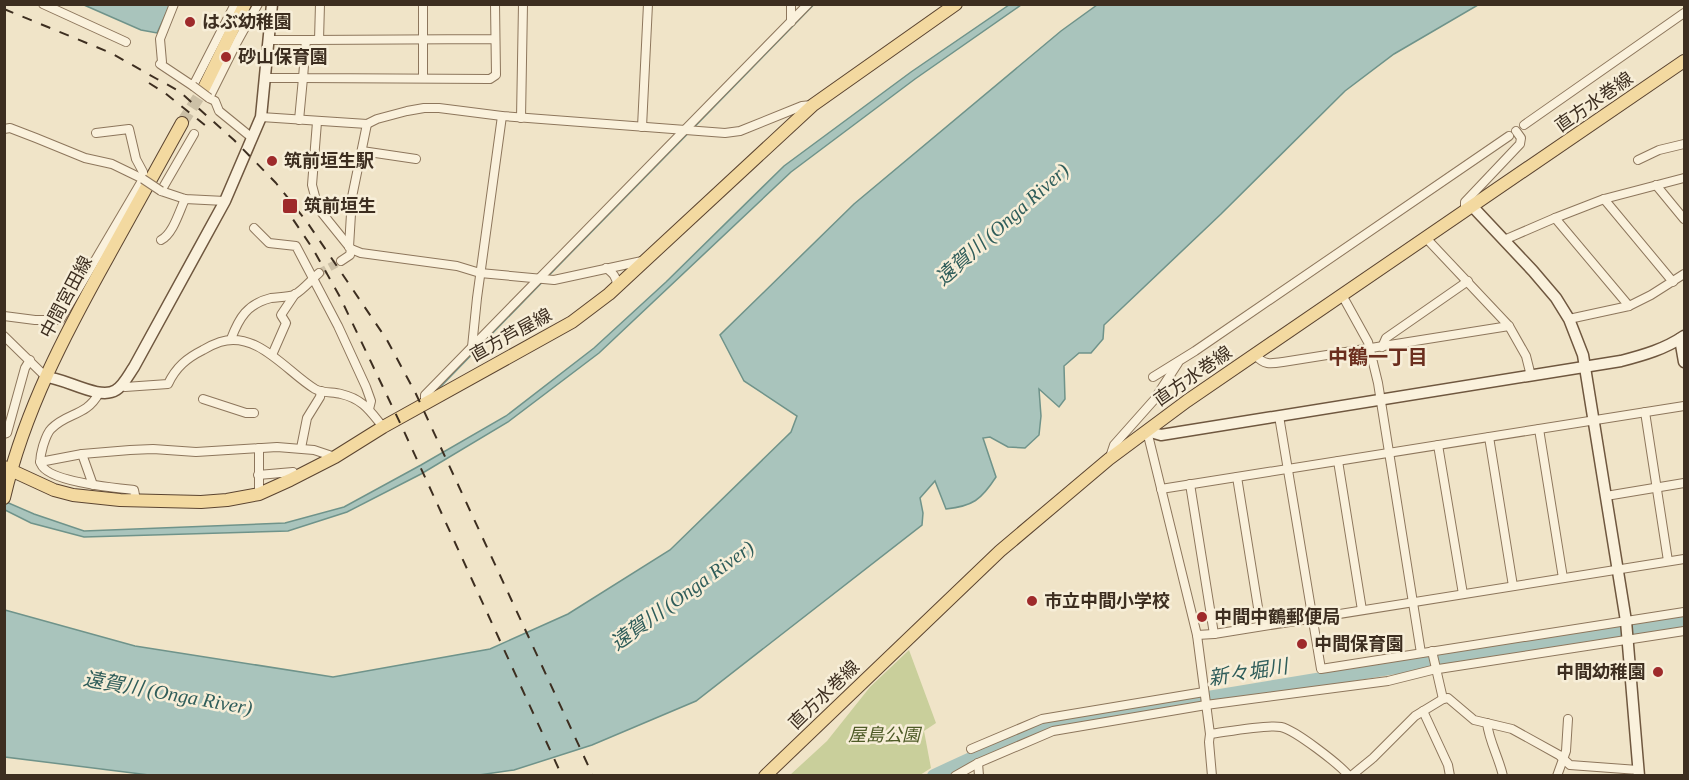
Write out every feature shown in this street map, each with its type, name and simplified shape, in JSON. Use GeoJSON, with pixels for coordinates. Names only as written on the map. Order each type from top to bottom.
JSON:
{"type":"FeatureCollection","features":[{"type":"Feature","properties":{"kind":"main road"},"geometry":{"type":"LineString","coordinates":[[202,91],[245,4]]}},
{"type":"Feature","properties":{"kind":"main road","name":"直方芦屋線"},"geometry":{"type":"LineString","coordinates":[[8,472],[73,495],[136,501],[201,502],[259,494],[335,458],[383,427],[572,322],[617,286],[813,105],[956,4]]}},
{"type":"Feature","properties":{"kind":"main road","name":"直方水巻線"},"geometry":{"type":"LineString","coordinates":[[765,776],[1000,550],[1110,459],[1255,354],[1684,61]]}},
{"type":"Feature","properties":{"kind":"main road","name":"中間宮田線"},"geometry":{"type":"LineString","coordinates":[[4,498],[8,472],[46,378],[85,297],[182,123]]}},
{"type":"Feature","properties":{"kind":"street"},"geometry":{"type":"LineString","coordinates":[[43,4],[126,42]]}},
{"type":"Feature","properties":{"kind":"street"},"geometry":{"type":"LineString","coordinates":[[174,4],[160,39],[162,62],[160,64],[215,101],[219,111],[251,137]]}},
{"type":"Feature","properties":{"kind":"street"},"geometry":{"type":"LineString","coordinates":[[202,91],[235,4]]}},
{"type":"Feature","properties":{"kind":"street"},"geometry":{"type":"LineString","coordinates":[[202,91],[237,42],[258,4]]}},
{"type":"Feature","properties":{"kind":"street"},"geometry":{"type":"LineString","coordinates":[[4,336],[46,378],[54,378],[99,393],[111,393],[122,384],[134,367],[225,201],[261,117],[272,4]]}},
{"type":"Feature","properties":{"kind":"street"},"geometry":{"type":"LineString","coordinates":[[319,40],[320,4]]}},
{"type":"Feature","properties":{"kind":"street"},"geometry":{"type":"LineString","coordinates":[[423,4],[423,78]]}},
{"type":"Feature","properties":{"kind":"street"},"geometry":{"type":"LineString","coordinates":[[265,78],[490,78],[496,75],[495,4]]}},
{"type":"Feature","properties":{"kind":"street"},"geometry":{"type":"LineString","coordinates":[[521,118],[523,4]]}},
{"type":"Feature","properties":{"kind":"street"},"geometry":{"type":"LineString","coordinates":[[642,127],[648,4]]}},
{"type":"Feature","properties":{"kind":"street"},"geometry":{"type":"LineString","coordinates":[[791,4],[791,22]]}},
{"type":"Feature","properties":{"kind":"street"},"geometry":{"type":"LineString","coordinates":[[424,404],[425,395],[808,4]]}},
{"type":"Feature","properties":{"kind":"street"},"geometry":{"type":"LineString","coordinates":[[1524,125],[1684,13]]}},
{"type":"Feature","properties":{"kind":"street"},"geometry":{"type":"LineString","coordinates":[[269,40],[495,39]]}},
{"type":"Feature","properties":{"kind":"street"},"geometry":{"type":"LineString","coordinates":[[299,120],[306,40]]}},
{"type":"Feature","properties":{"kind":"street"},"geometry":{"type":"LineString","coordinates":[[261,117],[368,124],[387,116],[424,108],[439,108],[521,118],[725,133],[802,106],[813,105]]}},
{"type":"Feature","properties":{"kind":"street"},"geometry":{"type":"LineString","coordinates":[[472,348],[502,116]]}},
{"type":"Feature","properties":{"kind":"street"},"geometry":{"type":"LineString","coordinates":[[317,122],[312,185],[322,213],[350,248],[362,253],[457,266],[480,273],[538,280],[554,280],[644,260]]}},
{"type":"Feature","properties":{"kind":"street"},"geometry":{"type":"LineString","coordinates":[[341,261],[350,255],[352,197],[368,124]]}},
{"type":"Feature","properties":{"kind":"street"},"geometry":{"type":"LineString","coordinates":[[4,129],[10,128],[85,158],[112,164],[143,179],[161,191],[184,199],[225,201]]}},
{"type":"Feature","properties":{"kind":"street"},"geometry":{"type":"LineString","coordinates":[[4,316],[60,320],[143,179],[143,172],[136,159],[129,129],[96,133]]}},
{"type":"Feature","properties":{"kind":"street"},"geometry":{"type":"LineString","coordinates":[[1210,734],[1270,726],[1281,727],[1301,737],[1350,776],[1373,758],[1407,723],[1423,711],[1448,698],[1474,720],[1512,729],[1570,765],[1598,772],[1638,773],[1626,622],[1586,367],[1579,343],[1569,319],[1556,298],[1504,240],[1469,209],[1465,202],[1520,144],[1521,138],[1516,131]]}},
{"type":"Feature","properties":{"kind":"street"},"geometry":{"type":"LineString","coordinates":[[161,191],[194,134]]}},
{"type":"Feature","properties":{"kind":"street"},"geometry":{"type":"LineString","coordinates":[[1153,377],[1264,305],[1509,136]]}},
{"type":"Feature","properties":{"kind":"street"},"geometry":{"type":"LineString","coordinates":[[1638,160],[1659,150],[1684,144]]}},
{"type":"Feature","properties":{"kind":"street"},"geometry":{"type":"LineString","coordinates":[[362,151],[416,159]]}},
{"type":"Feature","properties":{"kind":"street"},"geometry":{"type":"LineString","coordinates":[[1504,240],[1604,199],[1684,178]]}},
{"type":"Feature","properties":{"kind":"street"},"geometry":{"type":"LineString","coordinates":[[1656,185],[1684,219]]}},
{"type":"Feature","properties":{"kind":"street"},"geometry":{"type":"LineString","coordinates":[[162,240],[171,232],[184,199]]}},
{"type":"Feature","properties":{"kind":"street"},"geometry":{"type":"LineString","coordinates":[[1604,199],[1673,282]]}},
{"type":"Feature","properties":{"kind":"street"},"geometry":{"type":"LineString","coordinates":[[1555,218],[1629,306]]}},
{"type":"Feature","properties":{"kind":"street"},"geometry":{"type":"LineString","coordinates":[[254,228],[269,243],[296,246],[316,276],[366,387],[371,401],[369,410]]}},
{"type":"Feature","properties":{"kind":"street"},"geometry":{"type":"LineString","coordinates":[[1426,238],[1509,326],[1526,356],[1531,376]]}},
{"type":"Feature","properties":{"kind":"street"},"geometry":{"type":"LineString","coordinates":[[606,268],[613,273],[617,286]]}},
{"type":"Feature","properties":{"kind":"street"},"geometry":{"type":"LineString","coordinates":[[1569,319],[1629,306],[1684,274]]}},
{"type":"Feature","properties":{"kind":"street"},"geometry":{"type":"LineString","coordinates":[[272,355],[286,323],[281,315],[295,294],[316,276]]}},
{"type":"Feature","properties":{"kind":"street"},"geometry":{"type":"LineString","coordinates":[[1382,347],[1386,338],[1468,281]]}},
{"type":"Feature","properties":{"kind":"street"},"geometry":{"type":"LineString","coordinates":[[231,339],[238,322],[251,307],[265,300],[295,294]]}},
{"type":"Feature","properties":{"kind":"street"},"geometry":{"type":"LineString","coordinates":[[1342,295],[1371,349],[1421,653]]}},
{"type":"Feature","properties":{"kind":"street"},"geometry":{"type":"LineString","coordinates":[[1255,354],[1262,362],[1272,363],[1509,326]]}},
{"type":"Feature","properties":{"kind":"street"},"geometry":{"type":"LineString","coordinates":[[1212,776],[1210,734],[1197,635],[1147,431],[1161,435],[1586,367],[1640,356],[1665,347],[1682,337],[1684,362]]}},
{"type":"Feature","properties":{"kind":"street"},"geometry":{"type":"LineString","coordinates":[[122,384],[125,387],[168,384],[182,363],[189,357],[219,342],[231,339],[244,341],[272,355],[316,390],[355,398],[364,404],[383,427]]}},
{"type":"Feature","properties":{"kind":"street"},"geometry":{"type":"LineString","coordinates":[[4,434],[7,433],[25,368],[30,360]]}},
{"type":"Feature","properties":{"kind":"street"},"geometry":{"type":"LineString","coordinates":[[1110,459],[1114,445],[1154,400],[1179,362]]}},
{"type":"Feature","properties":{"kind":"street"},"geometry":{"type":"LineString","coordinates":[[301,448],[307,418],[320,397],[321,391]]}},
{"type":"Feature","properties":{"kind":"street"},"geometry":{"type":"LineString","coordinates":[[99,393],[90,407],[51,429],[46,437],[40,462],[50,473],[79,483],[134,490],[136,501]]}},
{"type":"Feature","properties":{"kind":"street"},"geometry":{"type":"LineString","coordinates":[[203,399],[246,413],[254,413]]}},
{"type":"Feature","properties":{"kind":"street"},"geometry":{"type":"LineString","coordinates":[[1161,489],[1684,406]]}},
{"type":"Feature","properties":{"kind":"street"},"geometry":{"type":"LineString","coordinates":[[1644,412],[1668,561]]}},
{"type":"Feature","properties":{"kind":"street"},"geometry":{"type":"LineString","coordinates":[[1279,416],[1321,669],[1684,612]]}},
{"type":"Feature","properties":{"kind":"street"},"geometry":{"type":"LineString","coordinates":[[1539,429],[1563,578]]}},
{"type":"Feature","properties":{"kind":"street"},"geometry":{"type":"LineString","coordinates":[[1489,437],[1513,586]]}},
{"type":"Feature","properties":{"kind":"street"},"geometry":{"type":"LineString","coordinates":[[1438,445],[1463,594]]}},
{"type":"Feature","properties":{"kind":"street"},"geometry":{"type":"LineString","coordinates":[[40,462],[82,454],[153,448],[196,452],[277,447],[301,448],[335,458]]}},
{"type":"Feature","properties":{"kind":"street"},"geometry":{"type":"LineString","coordinates":[[259,448],[259,494]]}},
{"type":"Feature","properties":{"kind":"street"},"geometry":{"type":"LineString","coordinates":[[82,454],[93,484]]}},
{"type":"Feature","properties":{"kind":"street"},"geometry":{"type":"LineString","coordinates":[[1338,461],[1362,610]]}},
{"type":"Feature","properties":{"kind":"street"},"geometry":{"type":"LineString","coordinates":[[258,475],[293,472]]}},
{"type":"Feature","properties":{"kind":"street"},"geometry":{"type":"LineString","coordinates":[[1237,477],[1261,626]]}},
{"type":"Feature","properties":{"kind":"street"},"geometry":{"type":"LineString","coordinates":[[1606,496],[1684,483]]}},
{"type":"Feature","properties":{"kind":"street"},"geometry":{"type":"LineString","coordinates":[[1190,484],[1214,634]]}},
{"type":"Feature","properties":{"kind":"street"},"geometry":{"type":"LineString","coordinates":[[1197,635],[1684,559]]}},
{"type":"Feature","properties":{"kind":"street"},"geometry":{"type":"LineString","coordinates":[[954,776],[1053,732],[1206,704],[1388,681],[1435,669],[1684,631]]}},
{"type":"Feature","properties":{"kind":"street"},"geometry":{"type":"LineString","coordinates":[[1433,653],[1443,699]]}},
{"type":"Feature","properties":{"kind":"street"},"geometry":{"type":"LineString","coordinates":[[971,749],[1042,718],[1204,694]]}},
{"type":"Feature","properties":{"kind":"street"},"geometry":{"type":"LineString","coordinates":[[1423,711],[1448,765],[1450,776]]}},
{"type":"Feature","properties":{"kind":"street"},"geometry":{"type":"LineString","coordinates":[[1557,776],[1566,751],[1568,718]]}},
{"type":"Feature","properties":{"kind":"street"},"geometry":{"type":"LineString","coordinates":[[1487,723],[1503,776]]}},
{"type":"Feature","properties":{"kind":"street"},"geometry":{"type":"LineString","coordinates":[[978,764],[980,776]]}},
{"type":"Feature","properties":{"kind":"green space","name":"屋島公園"},"geometry":{"type":"Polygon","coordinates":[[[909,650],[936,723],[924,731],[931,768],[920,775],[790,775],[827,741],[870,687],[909,650]]]}},
{"type":"Feature","properties":{"kind":"water"},"geometry":{"type":"Polygon","coordinates":[[[170,4],[157,33],[141,30],[84,5],[170,4]]]}},
{"type":"Feature","properties":{"kind":"water"},"geometry":{"type":"Polygon","coordinates":[[[1009,5],[1021,5],[915,79],[791,172],[599,353],[508,422],[421,474],[347,512],[288,531],[84,537],[31,523],[5,510],[4,501],[84,531],[285,523],[344,507],[506,416],[594,348],[666,282],[784,166],[911,72],[1009,5]]]}},
{"type":"Feature","properties":{"kind":"water","name":"遠賀川 (Onga River)"},"geometry":{"type":"Polygon","coordinates":[[[1097,5],[1478,5],[1394,54],[1345,91],[1221,214],[1104,325],[1103,339],[1091,353],[1079,353],[1064,366],[1065,399],[1059,407],[1039,389],[1041,416],[1039,435],[1025,448],[1008,447],[990,437],[983,438],[996,477],[981,496],[970,504],[946,509],[935,481],[920,498],[923,513],[922,525],[696,701],[592,745],[514,770],[479,775],[157,776],[5,757],[5,610],[135,646],[333,677],[490,649],[568,614],[670,550],[791,432],[797,416],[744,381],[720,335],[854,204],[1061,31],[1097,5]]]}},
{"type":"Feature","properties":{"kind":"waterway"},"geometry":{"type":"LineString","coordinates":[[693,128],[814,4]]}},
{"type":"Feature","properties":{"kind":"waterway"},"geometry":{"type":"LineString","coordinates":[[546,278],[689,132]]}},
{"type":"Feature","properties":{"kind":"waterway"},"geometry":{"type":"LineString","coordinates":[[435,392],[542,282]]}},
{"type":"Feature","properties":{"kind":"waterway","name":"新々堀川"},"geometry":{"type":"LineString","coordinates":[[934,776],[1045,725],[1684,622]]}},
{"type":"Feature","properties":{"kind":"tunnel"},"geometry":{"type":"LineString","coordinates":[[182,123],[203,90]]}},
{"type":"Feature","properties":{"kind":"tunnel"},"geometry":{"type":"LineString","coordinates":[[319,273],[341,261]]}},
{"type":"Feature","properties":{"kind":"railway"},"geometry":{"type":"LineString","coordinates":[[4,9],[111,53],[179,91],[234,140],[276,183],[307,222],[387,340],[416,394],[593,776]]}},
{"type":"Feature","properties":{"kind":"railway"},"geometry":{"type":"LineString","coordinates":[[149,83],[206,126]]}},
{"type":"Feature","properties":{"kind":"railway"},"geometry":{"type":"LineString","coordinates":[[282,203],[313,249],[340,297],[562,776]]}},
{"type":"Feature","properties":{"kind":"place","name":"はぶ幼稚園"},"geometry":{"type":"Point","coordinates":[190,22]}},
{"type":"Feature","properties":{"kind":"place","name":"砂山保育園"},"geometry":{"type":"Point","coordinates":[226,57]}},
{"type":"Feature","properties":{"kind":"place","name":"筑前垣生駅"},"geometry":{"type":"Point","coordinates":[272,161]}},
{"type":"Feature","properties":{"kind":"place","name":"筑前垣生"},"geometry":{"type":"Point","coordinates":[290,206]}},
{"type":"Feature","properties":{"kind":"place","name":"市立中間小学校"},"geometry":{"type":"Point","coordinates":[1032,601]}},
{"type":"Feature","properties":{"kind":"place","name":"中間中鶴郵便局"},"geometry":{"type":"Point","coordinates":[1202,617]}},
{"type":"Feature","properties":{"kind":"place","name":"中間保育園"},"geometry":{"type":"Point","coordinates":[1302,644]}},
{"type":"Feature","properties":{"kind":"place","name":"中間幼稚園"},"geometry":{"type":"Point","coordinates":[1658,672]}},
{"type":"Feature","properties":{"kind":"district","name":"中鶴一丁目"},"geometry":{"type":"Point","coordinates":[1378,357]}}]}
